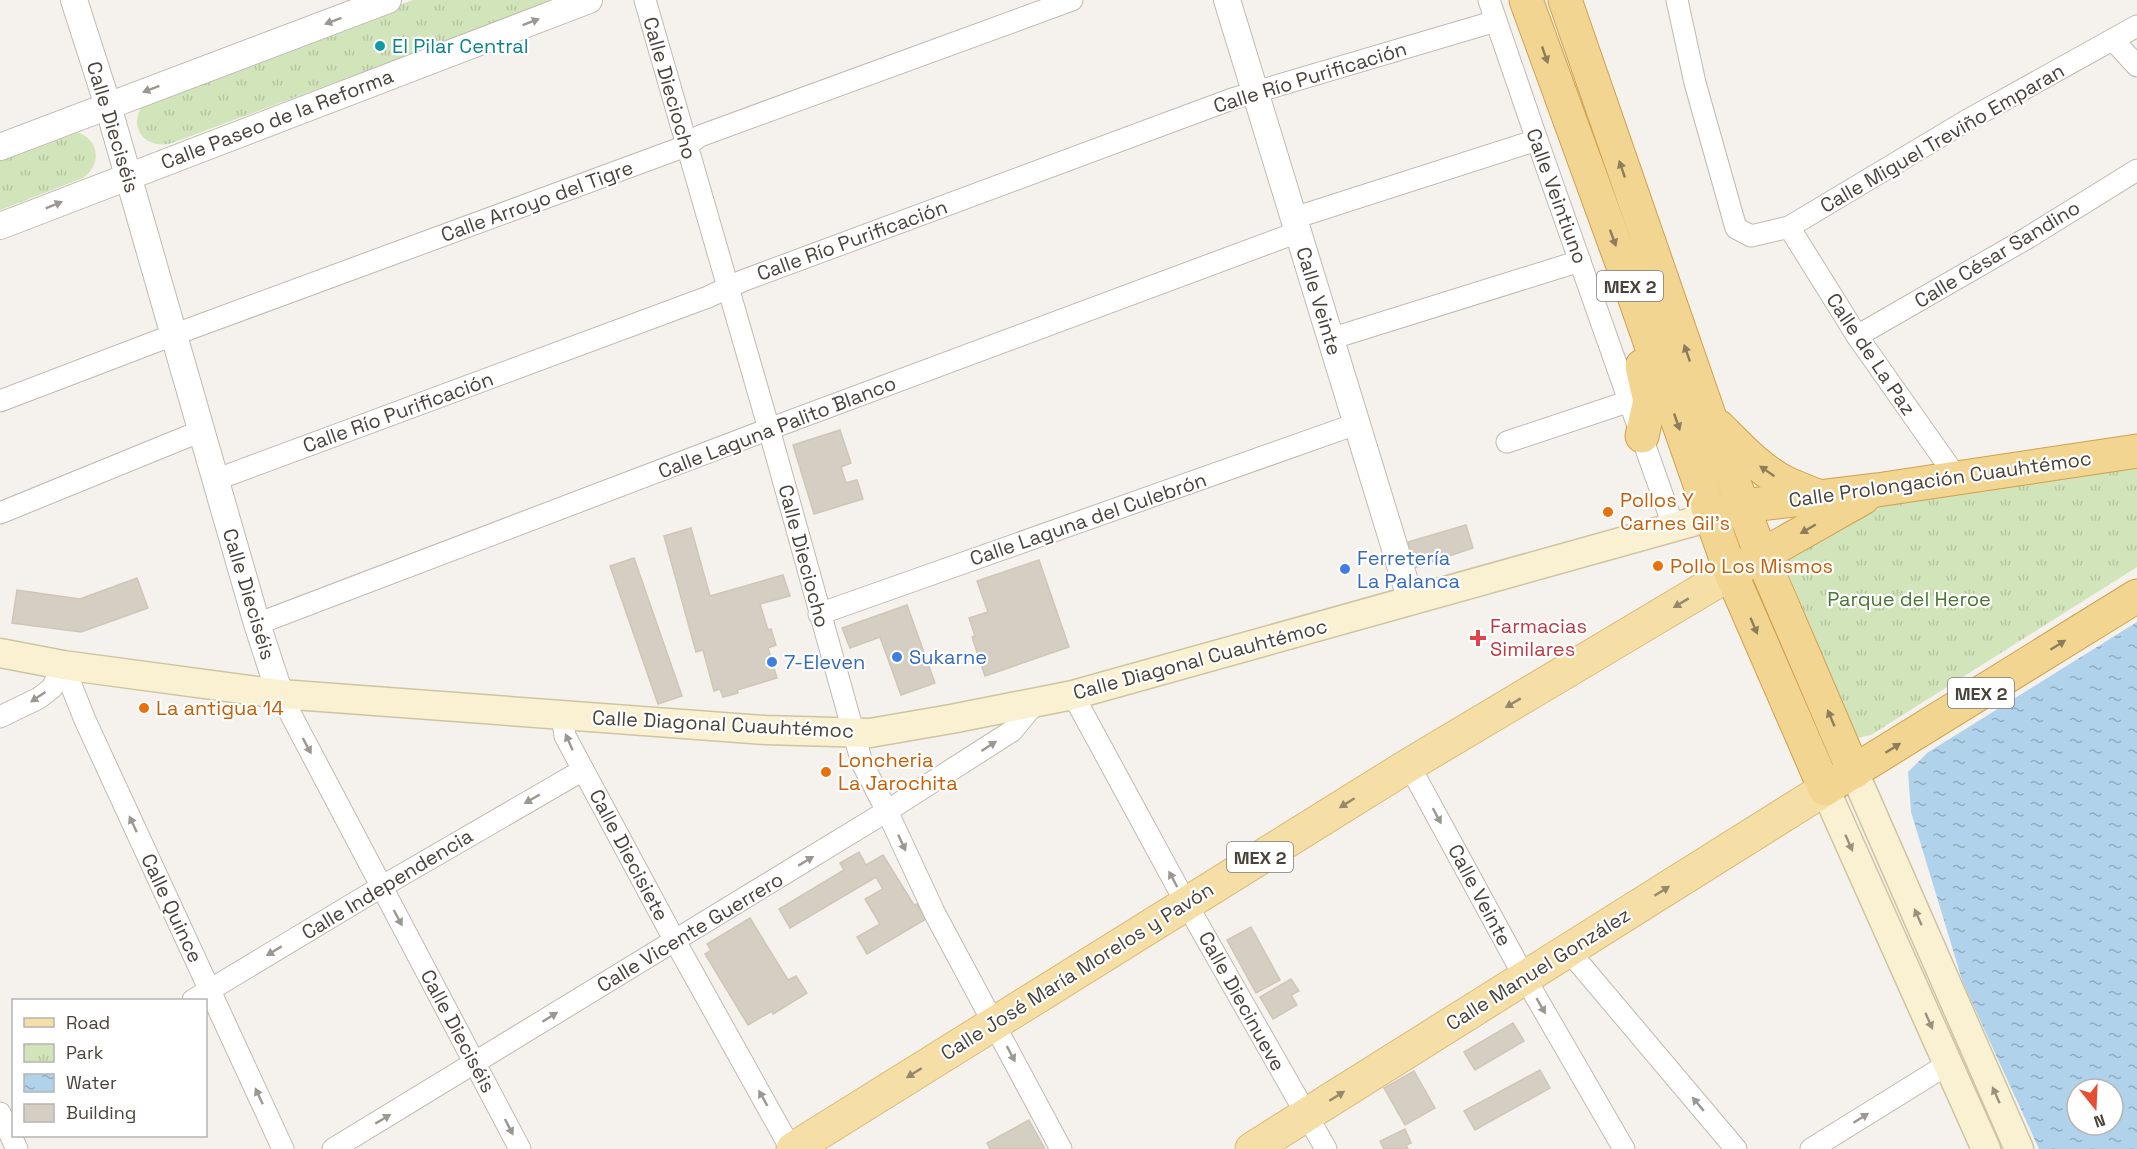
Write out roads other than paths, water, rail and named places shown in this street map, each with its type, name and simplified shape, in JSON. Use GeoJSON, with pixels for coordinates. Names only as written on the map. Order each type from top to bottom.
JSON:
{"type":"FeatureCollection","features":[{"type":"Feature","properties":{"kind":"highway","name":"MEX 2"},"geometry":{"type":"LineString","coordinates":[[1526,0],[1634,296],[1731,573],[1825,789],[2137,596]]}},
{"type":"Feature","properties":{"kind":"highway","name":"MEX 2"},"geometry":{"type":"LineString","coordinates":[[1565,0],[1710,418],[1761,555],[1854,772]]}},
{"type":"Feature","properties":{"kind":"highway"},"geometry":{"type":"LineString","coordinates":[[1634,296],[1633,329],[1650,401],[1642,436]]}},
{"type":"Feature","properties":{"kind":"highway"},"geometry":{"type":"LineString","coordinates":[[1710,418],[1749,458],[1784,482],[1820,497]]}},
{"type":"Feature","properties":{"kind":"highway","name":"Calle Prolongación Cuauhtémoc"},"geometry":{"type":"LineString","coordinates":[[1710,517],[1743,506],[1877,490],[2137,451]]}},
{"type":"Feature","properties":{"kind":"highway","name":"MEX 2"},"geometry":{"type":"LineString","coordinates":[[1731,573],[1877,490]]}},
{"type":"Feature","properties":{"kind":"main road","name":"Calle Diagonal Cuauhtémoc"},"geometry":{"type":"LineString","coordinates":[[0,653],[63,665],[280,694],[765,730],[870,732],[920,725],[1073,694],[1710,517]]}},
{"type":"Feature","properties":{"kind":"main road","name":"Calle José María Morelos y Pavón"},"geometry":{"type":"LineString","coordinates":[[792,1149],[1410,765],[1731,573]]}},
{"type":"Feature","properties":{"kind":"main road"},"geometry":{"type":"LineString","coordinates":[[1854,772],[2019,1149]]}},
{"type":"Feature","properties":{"kind":"main road"},"geometry":{"type":"LineString","coordinates":[[1825,789],[1986,1149]]}},
{"type":"Feature","properties":{"kind":"main road","name":"Calle Manuel González"},"geometry":{"type":"LineString","coordinates":[[1252,1149],[1825,789]]}},
{"type":"Feature","properties":{"kind":"street","name":"Calle Dieciséis"},"geometry":{"type":"LineString","coordinates":[[74,0],[108,106],[257,624],[280,694],[520,1149]]}},
{"type":"Feature","properties":{"kind":"street"},"geometry":{"type":"LineString","coordinates":[[0,147],[388,0]]}},
{"type":"Feature","properties":{"kind":"street","name":"Calle Paseo de la Reforma"},"geometry":{"type":"LineString","coordinates":[[0,226],[589,0]]}},
{"type":"Feature","properties":{"kind":"street","name":"Calle Dieciocho"},"geometry":{"type":"LineString","coordinates":[[645,0],[769,429],[862,763],[935,914],[995,1022],[1061,1149]]}},
{"type":"Feature","properties":{"kind":"street","name":"Calle Arroyo del Tigre"},"geometry":{"type":"LineString","coordinates":[[0,401],[686,146],[700,136],[1072,0]]}},
{"type":"Feature","properties":{"kind":"street","name":"Calle Veinte"},"geometry":{"type":"LineString","coordinates":[[1227,0],[1411,601]]}},
{"type":"Feature","properties":{"kind":"street","name":"Calle Veintiuno"},"geometry":{"type":"LineString","coordinates":[[1489,0],[1674,528]]}},
{"type":"Feature","properties":{"kind":"street","name":"Calle Miguel Treviño Emparan"},"geometry":{"type":"LineString","coordinates":[[1677,0],[1695,84],[1736,228],[1751,236],[1789,227],[1966,121],[2137,26]]}},
{"type":"Feature","properties":{"kind":"street","name":"Calle Río Purificación"},"geometry":{"type":"LineString","coordinates":[[215,480],[1221,103],[1496,21]]}},
{"type":"Feature","properties":{"kind":"street"},"geometry":{"type":"LineString","coordinates":[[2112,40],[2137,66]]}},
{"type":"Feature","properties":{"kind":"street","name":"Calle Laguna Palito Blanco"},"geometry":{"type":"LineString","coordinates":[[257,624],[1296,225],[1537,141]]}},
{"type":"Feature","properties":{"kind":"street","name":"Calle César Sandino"},"geometry":{"type":"LineString","coordinates":[[1857,336],[2020,242],[2137,170]]}},
{"type":"Feature","properties":{"kind":"street","name":"Calle de La Paz"},"geometry":{"type":"LineString","coordinates":[[1789,227],[1857,336],[1957,478]]}},
{"type":"Feature","properties":{"kind":"street"},"geometry":{"type":"LineString","coordinates":[[1330,339],[1580,261]]}},
{"type":"Feature","properties":{"kind":"street"},"geometry":{"type":"LineString","coordinates":[[1507,442],[1630,401]]}},
{"type":"Feature","properties":{"kind":"street","name":"Calle Laguna del Culebrón"},"geometry":{"type":"LineString","coordinates":[[819,614],[1356,424]]}},
{"type":"Feature","properties":{"kind":"street"},"geometry":{"type":"LineString","coordinates":[[0,513],[201,431]]}},
{"type":"Feature","properties":{"kind":"street"},"geometry":{"type":"LineString","coordinates":[[0,717],[30,703],[52,688],[63,665]]}},
{"type":"Feature","properties":{"kind":"street","name":"Calle Quince"},"geometry":{"type":"LineString","coordinates":[[63,665],[201,995]]}},
{"type":"Feature","properties":{"kind":"street","name":"Calle Diecinueve"},"geometry":{"type":"LineString","coordinates":[[1073,694],[1186,903],[1326,1149]]}},
{"type":"Feature","properties":{"kind":"street","name":"Calle Vicente Guerrero"},"geometry":{"type":"LineString","coordinates":[[333,1149],[887,811],[1012,731],[1036,702]]}},
{"type":"Feature","properties":{"kind":"street","name":"Calle Diecisiete"},"geometry":{"type":"LineString","coordinates":[[562,715],[565,736],[583,770],[792,1149]]}},
{"type":"Feature","properties":{"kind":"street","name":"Calle Veinte"},"geometry":{"type":"LineString","coordinates":[[1410,765],[1525,978],[1624,1149]]}},
{"type":"Feature","properties":{"kind":"street","name":"Calle Independencia"},"geometry":{"type":"LineString","coordinates":[[201,995],[583,770]]}},
{"type":"Feature","properties":{"kind":"street"},"geometry":{"type":"LineString","coordinates":[[1568,950],[1736,1149]]}},
{"type":"Feature","properties":{"kind":"street","name":"Calle Quince"},"geometry":{"type":"LineString","coordinates":[[207,1006],[284,1149]]}},
{"type":"Feature","properties":{"kind":"street"},"geometry":{"type":"LineString","coordinates":[[1811,1149],[1948,1064]]}},
{"type":"Feature","properties":{"kind":"street"},"geometry":{"type":"LineString","coordinates":[[4,1114],[12,1136]]}},
{"type":"Feature","properties":{"kind":"water"},"geometry":{"type":"Polygon","coordinates":[[[2137,622],[2137,1149],[2039,1149],[1963,983],[1911,812],[1908,772],[1927,753],[2137,622]]]}},
{"type":"Feature","properties":{"kind":"place","name":"El Pilar Central"},"geometry":{"type":"Point","coordinates":[380,46]}},
{"type":"Feature","properties":{"kind":"place","name":"Pollos Y Carnes Gil's"},"geometry":{"type":"Point","coordinates":[1608,512]}},
{"type":"Feature","properties":{"kind":"place","name":"Pollo Los Mismos"},"geometry":{"type":"Point","coordinates":[1658,566]}},
{"type":"Feature","properties":{"kind":"place","name":"Ferretería La Palanca"},"geometry":{"type":"Point","coordinates":[1345,569]}},
{"type":"Feature","properties":{"kind":"place","name":"Farmacias Similares"},"geometry":{"type":"Point","coordinates":[1478,638]}},
{"type":"Feature","properties":{"kind":"place","name":"Sukarne"},"geometry":{"type":"Point","coordinates":[897,657]}},
{"type":"Feature","properties":{"kind":"place","name":"7-Eleven"},"geometry":{"type":"Point","coordinates":[772,662]}},
{"type":"Feature","properties":{"kind":"place","name":"La antigua 14"},"geometry":{"type":"Point","coordinates":[144,708]}},
{"type":"Feature","properties":{"kind":"place","name":"Loncheria La Jarochita"},"geometry":{"type":"Point","coordinates":[826,772]}},
{"type":"Feature","properties":{"kind":"park label","name":"Parque del Heroe"},"geometry":{"type":"Point","coordinates":[1909,599]}}]}
